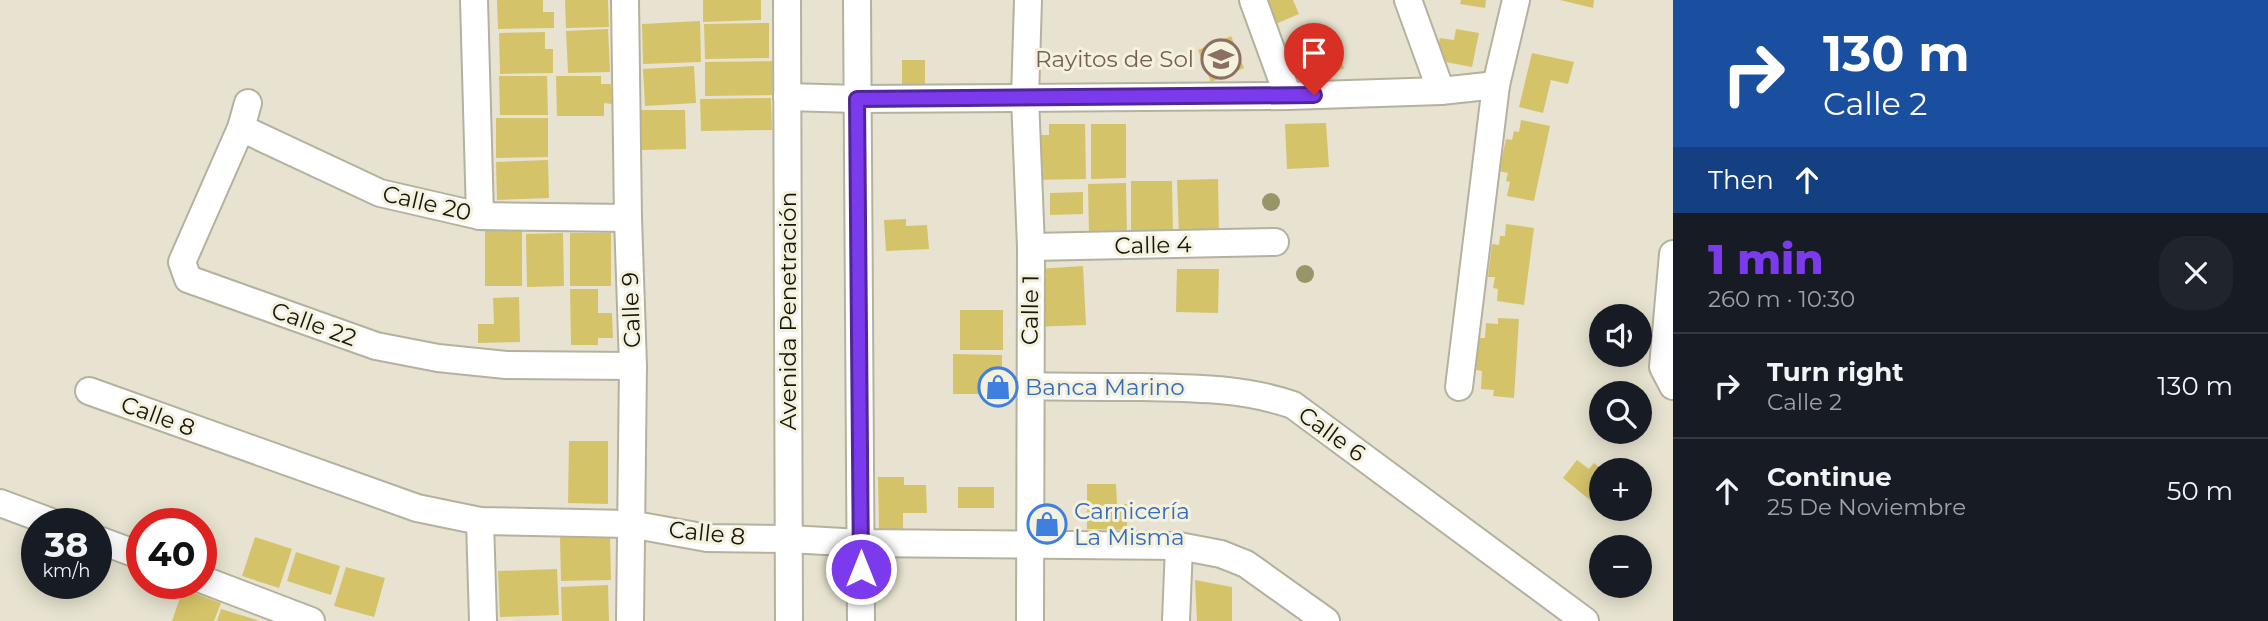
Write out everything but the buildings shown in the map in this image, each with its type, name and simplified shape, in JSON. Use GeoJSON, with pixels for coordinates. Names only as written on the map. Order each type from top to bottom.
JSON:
{"type":"FeatureCollection","features":[{"type":"Feature","properties":{"kind":"street"},"geometry":{"type":"LineString","coordinates":[[474,0],[480,216]]}},
{"type":"Feature","properties":{"kind":"street","name":"Calle 9"},"geometry":{"type":"LineString","coordinates":[[625,0],[633,366],[630,621]]}},
{"type":"Feature","properties":{"kind":"street","name":"Avenida Penetración"},"geometry":{"type":"LineString","coordinates":[[787,0],[789,621]]}},
{"type":"Feature","properties":{"kind":"street"},"geometry":{"type":"LineString","coordinates":[[857,0],[861,621]]}},
{"type":"Feature","properties":{"kind":"street","name":"Calle 1"},"geometry":{"type":"LineString","coordinates":[[1028,0],[1025,98],[1031,247],[1031,621]]}},
{"type":"Feature","properties":{"kind":"street"},"geometry":{"type":"LineString","coordinates":[[1253,0],[1288,96]]}},
{"type":"Feature","properties":{"kind":"street"},"geometry":{"type":"LineString","coordinates":[[1408,0],[1441,91]]}},
{"type":"Feature","properties":{"kind":"street"},"geometry":{"type":"LineString","coordinates":[[1459,387],[1496,85],[1516,0]]}},
{"type":"Feature","properties":{"kind":"street"},"geometry":{"type":"LineString","coordinates":[[787,97],[857,99],[1288,96],[1441,91],[1496,85]]}},
{"type":"Feature","properties":{"kind":"street","name":"Calle 20"},"geometry":{"type":"LineString","coordinates":[[244,115],[380,193],[480,216],[628,218]]}},
{"type":"Feature","properties":{"kind":"street","name":"Calle 22"},"geometry":{"type":"LineString","coordinates":[[244,115],[182,262],[188,279],[376,346],[438,358],[506,365],[633,366]]}},
{"type":"Feature","properties":{"kind":"street","name":"Calle 4"},"geometry":{"type":"LineString","coordinates":[[1031,247],[1275,242]]}},
{"type":"Feature","properties":{"kind":"street"},"geometry":{"type":"LineString","coordinates":[[1673,254],[1663,367],[1673,386]]}},
{"type":"Feature","properties":{"kind":"street","name":"Calle 6"},"geometry":{"type":"LineString","coordinates":[[1029,386],[1208,390],[1266,396],[1293,405],[1585,621]]}},
{"type":"Feature","properties":{"kind":"street","name":"Calle 8"},"geometry":{"type":"LineString","coordinates":[[89,391],[417,508],[480,521],[630,524],[707,538],[861,543],[1179,546],[1221,554],[1246,564],[1326,621]]}},
{"type":"Feature","properties":{"kind":"street"},"geometry":{"type":"LineString","coordinates":[[0,503],[21,511]]}},
{"type":"Feature","properties":{"kind":"street"},"geometry":{"type":"LineString","coordinates":[[480,521],[482,621]]}},
{"type":"Feature","properties":{"kind":"street"},"geometry":{"type":"LineString","coordinates":[[1176,621],[1179,546]]}},
{"type":"Feature","properties":{"kind":"street"},"geometry":{"type":"LineString","coordinates":[[217,585],[311,621]]}},
{"type":"Feature","properties":{"kind":"place","name":"Rayitos de Sol"},"geometry":{"type":"Point","coordinates":[1221,59]}},
{"type":"Feature","properties":{"kind":"place","name":"Banca Marino"},"geometry":{"type":"Point","coordinates":[998,387]}},
{"type":"Feature","properties":{"kind":"place","name":"Carnicería La Misma"},"geometry":{"type":"Point","coordinates":[1047,524]}},
{"type":"Feature","properties":{"kind":"route"},"geometry":{"type":"LineString","coordinates":[[861,569],[857,99],[1314,95]]}}]}
